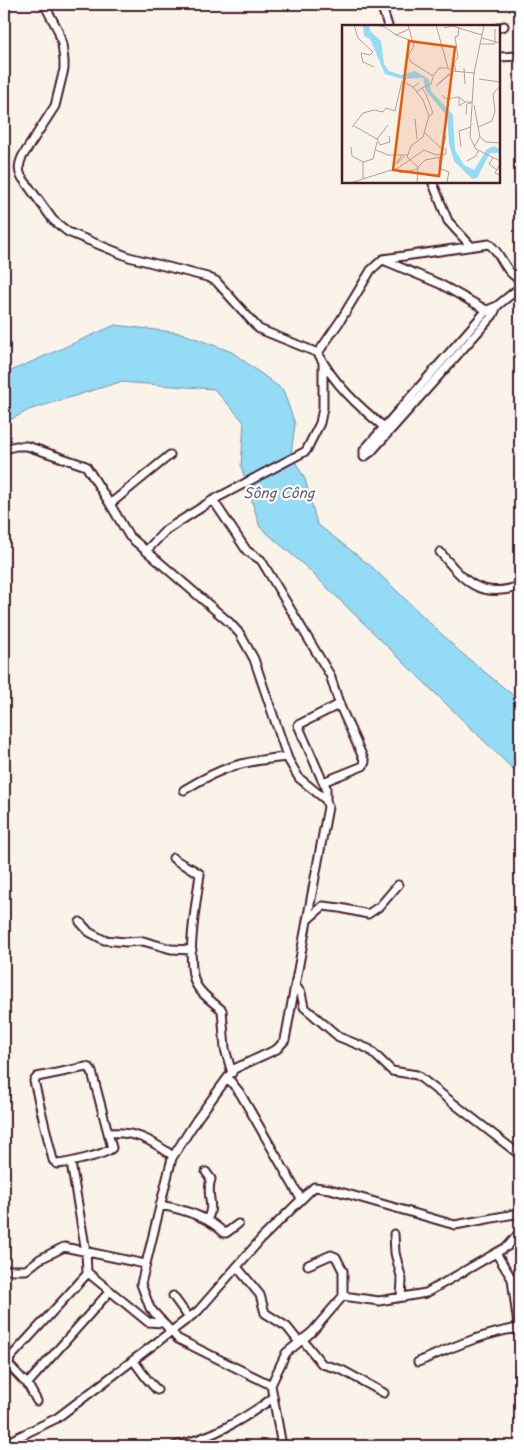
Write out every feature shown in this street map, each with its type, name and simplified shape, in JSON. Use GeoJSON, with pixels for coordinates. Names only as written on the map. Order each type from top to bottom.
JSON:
{"type":"FeatureCollection","features":[{"type":"Feature","properties":{"kind":"street"},"geometry":{"type":"LineString","coordinates":[[44,4],[58,30],[62,44],[64,70],[55,106],[19,164],[21,176],[53,220],[68,232],[129,257],[216,281],[259,329],[318,353],[333,377],[359,406],[384,427]]}},
{"type":"Feature","properties":{"kind":"street"},"geometry":{"type":"LineString","coordinates":[[382,4],[388,25]]}},
{"type":"Feature","properties":{"kind":"street"},"geometry":{"type":"LineString","coordinates":[[499,57],[520,56]]}},
{"type":"Feature","properties":{"kind":"street"},"geometry":{"type":"LineString","coordinates":[[432,182],[448,221],[470,245]]}},
{"type":"Feature","properties":{"kind":"street"},"geometry":{"type":"LineString","coordinates":[[318,353],[371,270],[383,260],[461,246],[489,244],[495,248],[511,274],[520,278]]}},
{"type":"Feature","properties":{"kind":"street"},"geometry":{"type":"LineString","coordinates":[[383,260],[440,284],[490,312]]}},
{"type":"Feature","properties":{"kind":"street"},"geometry":{"type":"LineString","coordinates":[[490,312],[371,452],[364,457],[364,450],[384,427],[490,312],[519,288]]}},
{"type":"Feature","properties":{"kind":"street"},"geometry":{"type":"LineString","coordinates":[[146,551],[166,530],[213,500],[303,452],[313,440],[320,423],[323,408],[323,363]]}},
{"type":"Feature","properties":{"kind":"street"},"geometry":{"type":"LineString","coordinates":[[4,449],[28,446],[86,466],[124,530],[230,623],[240,634],[254,659],[287,757],[299,778],[326,800]]}},
{"type":"Feature","properties":{"kind":"street"},"geometry":{"type":"LineString","coordinates":[[110,504],[170,455]]}},
{"type":"Feature","properties":{"kind":"street"},"geometry":{"type":"LineString","coordinates":[[213,500],[247,551],[261,560],[330,675],[365,764],[323,782]]}},
{"type":"Feature","properties":{"kind":"street"},"geometry":{"type":"LineString","coordinates":[[440,552],[467,581],[483,590],[505,591],[520,586]]}},
{"type":"Feature","properties":{"kind":"street"},"geometry":{"type":"LineString","coordinates":[[271,1385],[178,1339],[150,1308],[141,1284],[173,1156],[234,1070],[277,1049],[285,1040],[328,807],[326,786],[298,725],[340,704]]}},
{"type":"Feature","properties":{"kind":"street"},"geometry":{"type":"LineString","coordinates":[[184,790],[210,774],[241,762],[287,757]]}},
{"type":"Feature","properties":{"kind":"street"},"geometry":{"type":"LineString","coordinates":[[172,858],[181,864],[195,869],[200,874],[192,950],[191,965],[193,978],[197,987],[206,997],[222,1010],[224,1043],[230,1075],[301,1199]]}},
{"type":"Feature","properties":{"kind":"street"},"geometry":{"type":"LineString","coordinates":[[307,921],[323,906],[368,914],[380,906],[398,885]]}},
{"type":"Feature","properties":{"kind":"street"},"geometry":{"type":"LineString","coordinates":[[80,922],[89,932],[104,940],[143,941],[171,949],[192,950]]}},
{"type":"Feature","properties":{"kind":"street"},"geometry":{"type":"LineString","coordinates":[[295,985],[300,993],[304,1007],[339,1037],[369,1049],[392,1071],[418,1075],[520,1156]]}},
{"type":"Feature","properties":{"kind":"street"},"geometry":{"type":"LineString","coordinates":[[90,1068],[108,1133],[112,1148],[110,1150],[71,1162],[56,1164],[53,1160],[34,1081],[35,1078],[74,1069],[90,1068]]}},
{"type":"Feature","properties":{"kind":"street"},"geometry":{"type":"LineString","coordinates":[[108,1133],[139,1135],[173,1156]]}},
{"type":"Feature","properties":{"kind":"street"},"geometry":{"type":"LineString","coordinates":[[71,1162],[88,1273],[148,1322],[163,1323]]}},
{"type":"Feature","properties":{"kind":"street"},"geometry":{"type":"LineString","coordinates":[[206,1172],[211,1179],[209,1195],[212,1211],[207,1220]]}},
{"type":"Feature","properties":{"kind":"street"},"geometry":{"type":"LineString","coordinates":[[4,1444],[57,1418],[189,1318],[202,1307],[261,1239],[314,1187],[455,1224],[520,1213]]}},
{"type":"Feature","properties":{"kind":"street"},"geometry":{"type":"LineString","coordinates":[[160,1205],[207,1220],[224,1233],[238,1224]]}},
{"type":"Feature","properties":{"kind":"street"},"geometry":{"type":"LineString","coordinates":[[343,1296],[379,1301],[426,1293],[508,1246],[520,1232]]}},
{"type":"Feature","properties":{"kind":"street"},"geometry":{"type":"LineString","coordinates":[[394,1234],[396,1259],[402,1280],[401,1297]]}},
{"type":"Feature","properties":{"kind":"street"},"geometry":{"type":"LineString","coordinates":[[4,1270],[26,1270],[40,1259],[64,1247],[145,1264]]}},
{"type":"Feature","properties":{"kind":"street"},"geometry":{"type":"LineString","coordinates":[[496,1253],[512,1279],[520,1341]]}},
{"type":"Feature","properties":{"kind":"street"},"geometry":{"type":"LineString","coordinates":[[282,1446],[271,1385],[286,1353],[312,1332],[343,1296],[343,1271],[336,1257],[331,1255],[308,1265]]}},
{"type":"Feature","properties":{"kind":"street"},"geometry":{"type":"LineString","coordinates":[[237,1267],[260,1295],[265,1313],[287,1327],[322,1364],[342,1370],[384,1393]]}},
{"type":"Feature","properties":{"kind":"street"},"geometry":{"type":"LineString","coordinates":[[37,1401],[27,1383],[8,1365],[10,1358],[88,1273]]}},
{"type":"Feature","properties":{"kind":"street"},"geometry":{"type":"LineString","coordinates":[[27,1383],[110,1291]]}},
{"type":"Feature","properties":{"kind":"street"},"geometry":{"type":"LineString","coordinates":[[173,1296],[189,1318]]}},
{"type":"Feature","properties":{"kind":"street"},"geometry":{"type":"LineString","coordinates":[[418,1362],[472,1339],[503,1330],[519,1328]]}},
{"type":"Feature","properties":{"kind":"street"},"geometry":{"type":"LineString","coordinates":[[133,1360],[157,1390]]}},
{"type":"Feature","properties":{"kind":"street"},"geometry":{"type":"LineString","coordinates":[[175,1446],[190,1443],[234,1424],[273,1398]]}},
{"type":"Feature","properties":{"kind":"water","name":"Sông Công"},"geometry":{"type":"Polygon","coordinates":[[[115,325],[181,333],[232,352],[283,390],[295,424],[291,454],[305,479],[317,524],[371,566],[458,650],[520,701],[520,776],[305,566],[260,527],[241,466],[244,422],[214,389],[120,382],[29,410],[4,423],[4,374],[115,325]]]}}]}
